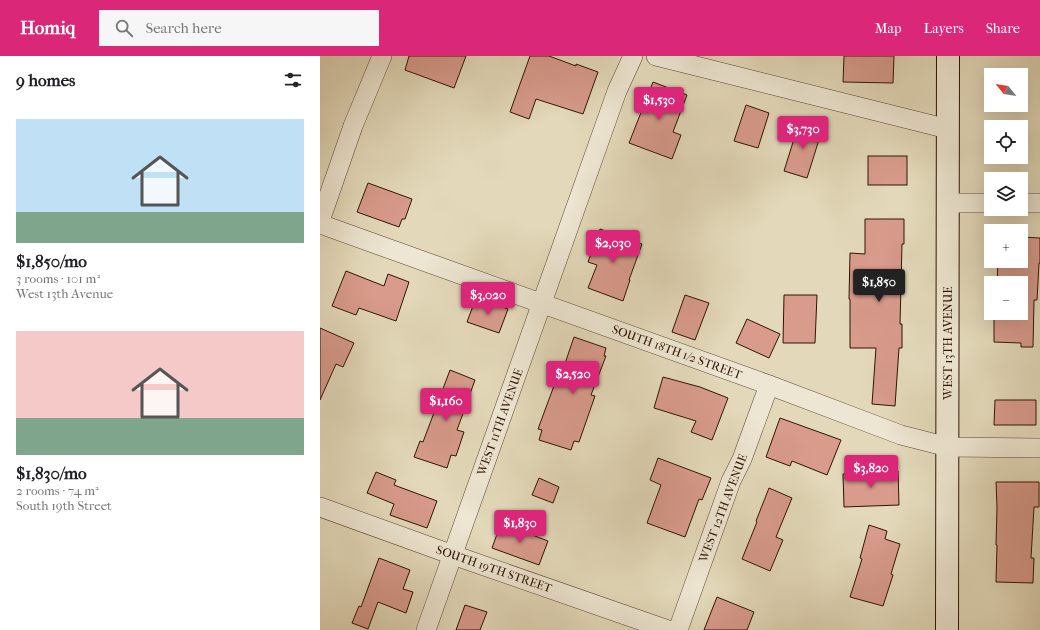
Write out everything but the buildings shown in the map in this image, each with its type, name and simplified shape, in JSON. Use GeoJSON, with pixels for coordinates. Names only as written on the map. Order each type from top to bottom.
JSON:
{"type":"FeatureCollection","features":[{"type":"Feature","properties":{"kind":"street"},"geometry":{"type":"LineString","coordinates":[[320,223],[353,126],[382,56]]}},
{"type":"Feature","properties":{"kind":"street","name":"WEST 11TH AVENUE"},"geometry":{"type":"LineString","coordinates":[[426,630],[617,91],[633,56]]}},
{"type":"Feature","properties":{"kind":"street"},"geometry":{"type":"LineString","coordinates":[[656,56],[948,129]]}},
{"type":"Feature","properties":{"kind":"street","name":"WEST 13TH AVENUE"},"geometry":{"type":"LineString","coordinates":[[947,630],[948,56]]}},
{"type":"Feature","properties":{"kind":"street"},"geometry":{"type":"LineString","coordinates":[[948,203],[984,203]]}},
{"type":"Feature","properties":{"kind":"street"},"geometry":{"type":"LineString","coordinates":[[1028,203],[1040,203]]}},
{"type":"Feature","properties":{"kind":"street","name":"SOUTH 18TH 1/2 STREET"},"geometry":{"type":"LineString","coordinates":[[320,223],[542,305],[769,385],[901,435],[948,447],[1040,448]]}},
{"type":"Feature","properties":{"kind":"street","name":"WEST 12TH AVENUE"},"geometry":{"type":"LineString","coordinates":[[678,630],[732,481],[742,459],[769,385]]}},
{"type":"Feature","properties":{"kind":"street","name":"SOUTH 19TH STREET"},"geometry":{"type":"LineString","coordinates":[[320,507],[668,630]]}}]}
